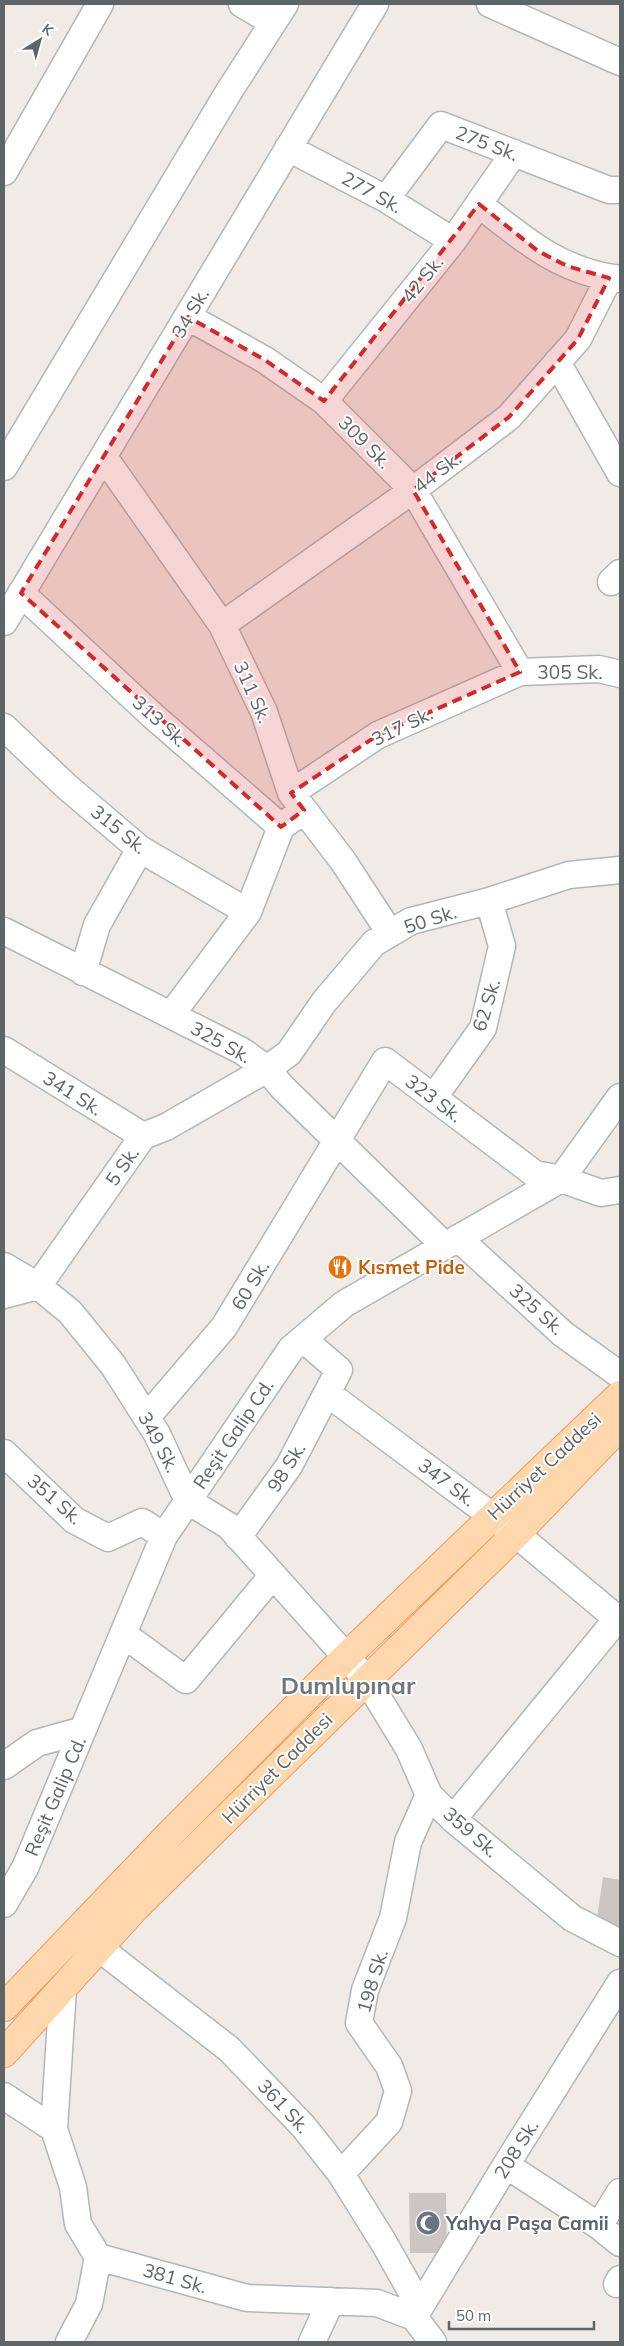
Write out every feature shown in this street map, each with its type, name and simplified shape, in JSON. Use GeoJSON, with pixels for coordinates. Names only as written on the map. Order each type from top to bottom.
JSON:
{"type":"FeatureCollection","features":[{"type":"Feature","properties":{"kind":"main road","name":"Hürriyet Caddesi"},"geometry":{"type":"LineString","coordinates":[[4,2007],[347,1656],[491,1516],[620,1395]]}},
{"type":"Feature","properties":{"kind":"main road","name":"Hürriyet Caddesi"},"geometry":{"type":"LineString","coordinates":[[4,2053],[135,1908],[516,1534],[620,1426]]}},
{"type":"Feature","properties":{"kind":"street"},"geometry":{"type":"LineString","coordinates":[[4,172],[100,4]]}},
{"type":"Feature","properties":{"kind":"street"},"geometry":{"type":"LineString","coordinates":[[4,467],[228,94],[279,13],[242,4]]}},
{"type":"Feature","properties":{"kind":"street","name":"34 Sk."},"geometry":{"type":"LineString","coordinates":[[4,622],[375,4]]}},
{"type":"Feature","properties":{"kind":"street"},"geometry":{"type":"LineString","coordinates":[[490,4],[620,62]]}},
{"type":"Feature","properties":{"kind":"street","name":"275 Sk."},"geometry":{"type":"LineString","coordinates":[[386,199],[442,125],[609,190],[620,190]]}},
{"type":"Feature","properties":{"kind":"street","name":"277 Sk."},"geometry":{"type":"LineString","coordinates":[[288,148],[386,199],[453,241]]}},
{"type":"Feature","properties":{"kind":"street","name":"42 Sk."},"geometry":{"type":"LineString","coordinates":[[324,401],[453,241],[514,153]]}},
{"type":"Feature","properties":{"kind":"street"},"geometry":{"type":"LineString","coordinates":[[479,204],[538,251],[568,266],[615,279]]}},
{"type":"Feature","properties":{"kind":"street","name":"44 Sk."},"geometry":{"type":"LineString","coordinates":[[222,625],[413,490],[509,417],[578,339],[615,279]]}},
{"type":"Feature","properties":{"kind":"street","name":"309 Sk."},"geometry":{"type":"LineString","coordinates":[[188,316],[265,360],[324,401],[413,490],[520,672]]}},
{"type":"Feature","properties":{"kind":"street"},"geometry":{"type":"LineString","coordinates":[[557,362],[620,473]]}},
{"type":"Feature","properties":{"kind":"street","name":"311 Sk."},"geometry":{"type":"LineString","coordinates":[[104,457],[222,625],[264,712],[298,802],[343,861],[390,933]]}},
{"type":"Feature","properties":{"kind":"street","name":"313 Sk."},"geometry":{"type":"LineString","coordinates":[[21,593],[154,716],[280,827]]}},
{"type":"Feature","properties":{"kind":"street","name":"305 Sk."},"geometry":{"type":"LineString","coordinates":[[520,672],[599,669],[620,674]]}},
{"type":"Feature","properties":{"kind":"street","name":"317 Sk."},"geometry":{"type":"LineString","coordinates":[[298,802],[378,735],[520,672]]}},
{"type":"Feature","properties":{"kind":"street","name":"315 Sk."},"geometry":{"type":"LineString","coordinates":[[4,727],[66,786],[140,849],[248,912]]}},
{"type":"Feature","properties":{"kind":"street"},"geometry":{"type":"LineString","coordinates":[[171,1015],[248,912],[280,827],[298,802]]}},
{"type":"Feature","properties":{"kind":"street"},"geometry":{"type":"LineString","coordinates":[[83,972],[97,925],[140,849]]}},
{"type":"Feature","properties":{"kind":"street","name":"50 Sk."},"geometry":{"type":"LineString","coordinates":[[267,1069],[289,1053],[324,1002],[374,943],[411,921],[489,901],[568,875],[620,870]]}},
{"type":"Feature","properties":{"kind":"street","name":"62 Sk."},"geometry":{"type":"LineString","coordinates":[[434,1097],[483,1028],[502,946],[489,901]]}},
{"type":"Feature","properties":{"kind":"street","name":"325 Sk."},"geometry":{"type":"LineString","coordinates":[[4,931],[242,1051],[267,1069],[282,1087],[337,1141],[451,1242],[563,1334],[620,1375]]}},
{"type":"Feature","properties":{"kind":"street","name":"341 Sk."},"geometry":{"type":"LineString","coordinates":[[4,1050],[143,1136]]}},
{"type":"Feature","properties":{"kind":"street","name":"323 Sk."},"geometry":{"type":"LineString","coordinates":[[337,1141],[385,1061],[535,1174],[561,1179],[601,1193],[620,1190]]}},
{"type":"Feature","properties":{"kind":"street","name":"5 Sk."},"geometry":{"type":"LineString","coordinates":[[38,1286],[143,1136],[166,1127],[267,1069]]}},
{"type":"Feature","properties":{"kind":"street","name":"Reşit Galip Cd."},"geometry":{"type":"LineString","coordinates":[[4,1904],[25,1868],[164,1536],[291,1349],[344,1304],[561,1179],[613,1124],[620,1097]]}},
{"type":"Feature","properties":{"kind":"street","name":"60 Sk."},"geometry":{"type":"LineString","coordinates":[[147,1417],[224,1327],[337,1141]]}},
{"type":"Feature","properties":{"kind":"street","name":"349 Sk."},"geometry":{"type":"LineString","coordinates":[[4,1266],[38,1286],[70,1312],[114,1365],[157,1434],[188,1501]]}},
{"type":"Feature","properties":{"kind":"street"},"geometry":{"type":"LineString","coordinates":[[4,1295],[38,1286]]}},
{"type":"Feature","properties":{"kind":"street"},"geometry":{"type":"LineString","coordinates":[[303,1339],[339,1370],[327,1393]]}},
{"type":"Feature","properties":{"kind":"street","name":"347 Sk."},"geometry":{"type":"LineString","coordinates":[[327,1393],[516,1534],[619,1620]]}},
{"type":"Feature","properties":{"kind":"street","name":"98 Sk."},"geometry":{"type":"LineString","coordinates":[[238,1537],[289,1466],[327,1393]]}},
{"type":"Feature","properties":{"kind":"street","name":"351 Sk."},"geometry":{"type":"LineString","coordinates":[[4,1453],[74,1520],[108,1538],[142,1522],[164,1536]]}},
{"type":"Feature","properties":{"kind":"street"},"geometry":{"type":"LineString","coordinates":[[188,1501],[229,1526],[347,1656]]}},
{"type":"Feature","properties":{"kind":"street"},"geometry":{"type":"LineString","coordinates":[[123,1634],[186,1680],[273,1575]]}},
{"type":"Feature","properties":{"kind":"street"},"geometry":{"type":"LineString","coordinates":[[452,1819],[619,1620]]}},
{"type":"Feature","properties":{"kind":"street","name":"359 Sk."},"geometry":{"type":"LineString","coordinates":[[347,1656],[367,1680],[409,1749],[429,1794],[452,1819],[572,1918],[620,1943]]}},
{"type":"Feature","properties":{"kind":"street"},"geometry":{"type":"LineString","coordinates":[[4,1766],[36,1743],[83,1730]]}},
{"type":"Feature","properties":{"kind":"street","name":"198 Sk."},"geometry":{"type":"LineString","coordinates":[[341,2174],[389,2122],[398,2091],[389,2066],[359,2022],[365,1990],[393,1918],[408,1842],[429,1794]]}},
{"type":"Feature","properties":{"kind":"street","name":"361 Sk."},"geometry":{"type":"LineString","coordinates":[[99,1948],[229,2049],[303,2126],[341,2174],[384,2243],[417,2312]]}},
{"type":"Feature","properties":{"kind":"street","name":"208 Sk."},"geometry":{"type":"LineString","coordinates":[[417,2312],[620,1983]]}},
{"type":"Feature","properties":{"kind":"street"},"geometry":{"type":"LineString","coordinates":[[63,1988],[54,2129],[73,2187],[78,2224],[98,2257],[89,2304],[69,2342]]}},
{"type":"Feature","properties":{"kind":"street"},"geometry":{"type":"LineString","coordinates":[[4,2096],[54,2129]]}},
{"type":"Feature","properties":{"kind":"street"},"geometry":{"type":"LineString","coordinates":[[506,2165],[599,2226],[620,2242]]}},
{"type":"Feature","properties":{"kind":"street"},"geometry":{"type":"LineString","coordinates":[[599,2226],[620,2192]]}},
{"type":"Feature","properties":{"kind":"street","name":"381 Sk."},"geometry":{"type":"LineString","coordinates":[[98,2257],[247,2298],[377,2303],[417,2312]]}},
{"type":"Feature","properties":{"kind":"street"},"geometry":{"type":"LineString","coordinates":[[312,2342],[331,2302]]}},
{"type":"Feature","properties":{"kind":"street"},"geometry":{"type":"LineString","coordinates":[[417,2312],[433,2342]]}},
{"type":"Feature","properties":{"kind":"highlighted area"},"geometry":{"type":"Polygon","coordinates":[[[479,204],[538,251],[567,266],[609,278],[578,339],[509,417],[413,490],[520,672],[378,735],[291,793],[304,810],[281,827],[21,593],[188,317],[265,360],[324,401],[479,204]]]}},
{"type":"Feature","properties":{"kind":"building"},"geometry":{"type":"Polygon","coordinates":[[[603,1877],[620,1880],[620,1928],[596,1925],[603,1877]]]}},
{"type":"Feature","properties":{"kind":"building","name":"Yahya Paşa Camii"},"geometry":{"type":"Polygon","coordinates":[[[409,2193],[446,2193],[447,2253],[410,2253],[409,2193]]]}},
{"type":"Feature","properties":{"kind":"place","name":"Kısmet Pide"},"geometry":{"type":"Point","coordinates":[340,1267]}},
{"type":"Feature","properties":{"kind":"place","name":"Yahya Paşa Camii"},"geometry":{"type":"Point","coordinates":[428,2223]}},
{"type":"Feature","properties":{"kind":"district","name":"Dumlupınar"},"geometry":{"type":"Point","coordinates":[348,1685]}}]}
